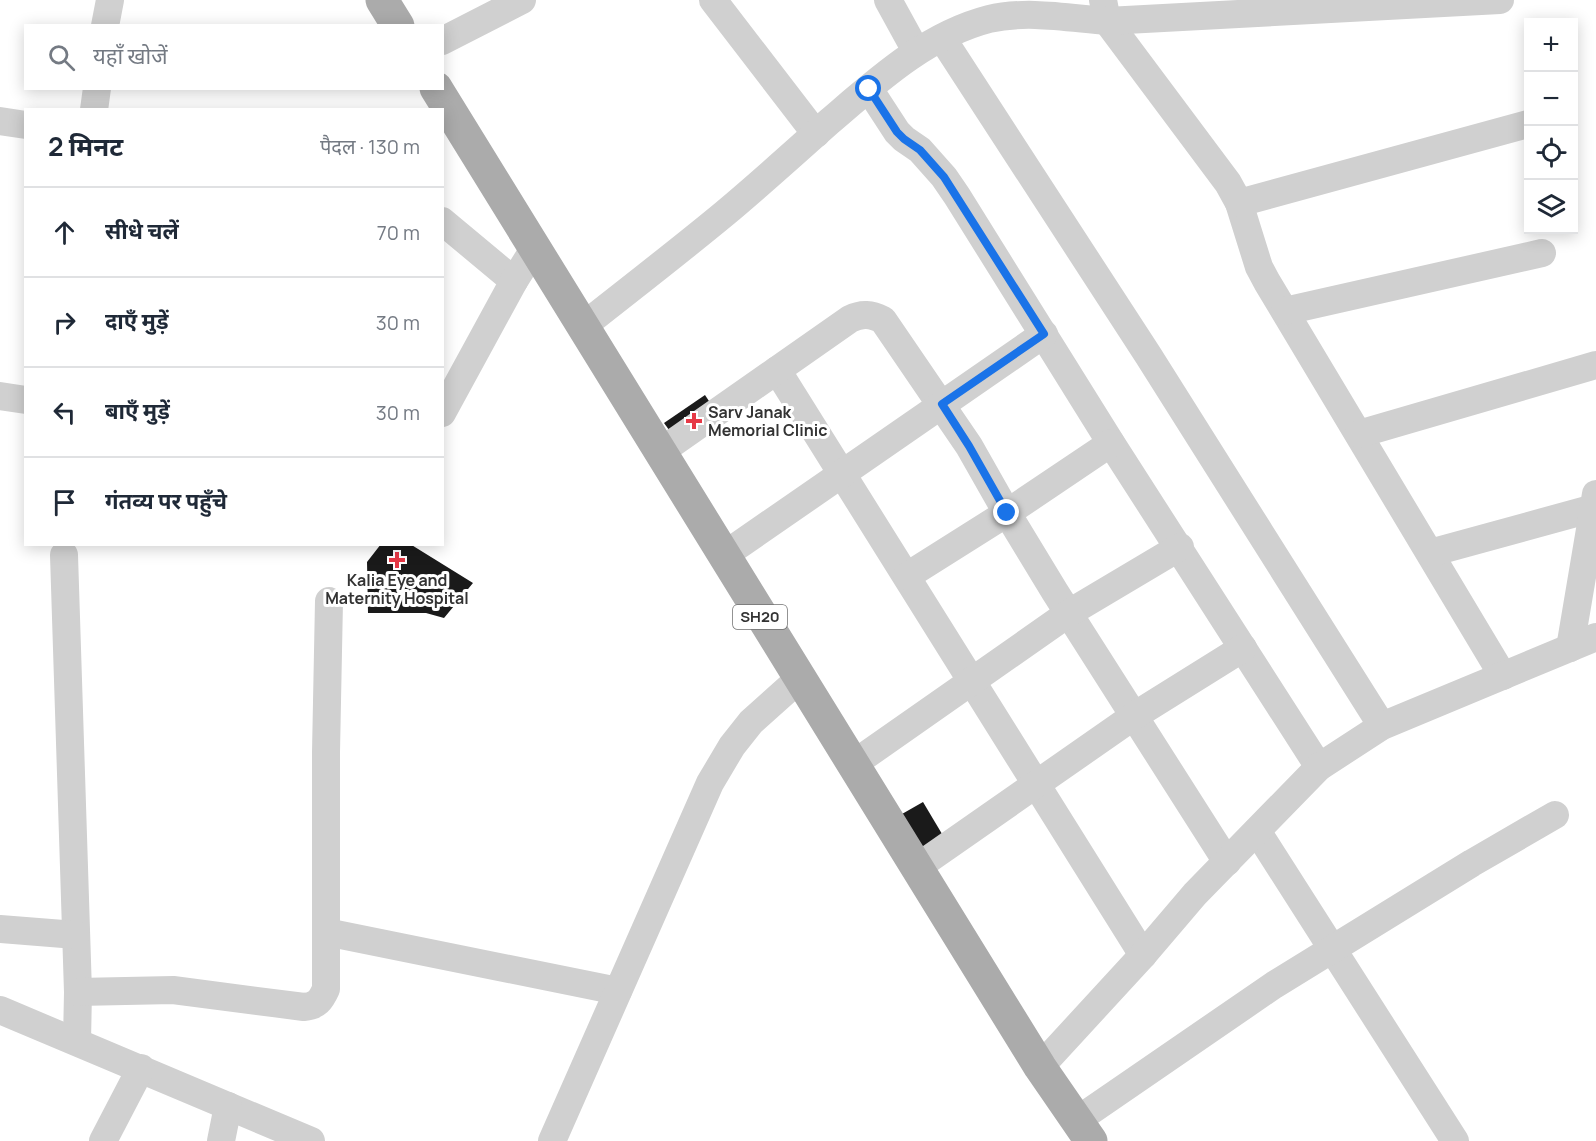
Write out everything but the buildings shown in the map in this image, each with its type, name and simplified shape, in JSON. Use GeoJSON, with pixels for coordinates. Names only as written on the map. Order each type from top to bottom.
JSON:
{"type":"FeatureCollection","features":[{"type":"Feature","properties":{"kind":"main road"},"geometry":{"type":"LineString","coordinates":[[382,0],[397,24]]}},
{"type":"Feature","properties":{"kind":"main road","name":"SH20"},"geometry":{"type":"LineString","coordinates":[[437,90],[852,765],[1040,1067],[1083,1131]]}},
{"type":"Feature","properties":{"kind":"street"},"geometry":{"type":"LineString","coordinates":[[105,24],[110,0]]}},
{"type":"Feature","properties":{"kind":"street"},"geometry":{"type":"LineString","coordinates":[[444,40],[522,0]]}},
{"type":"Feature","properties":{"kind":"street"},"geometry":{"type":"LineString","coordinates":[[713,0],[816,134]]}},
{"type":"Feature","properties":{"kind":"street"},"geometry":{"type":"LineString","coordinates":[[888,0],[916,51]]}},
{"type":"Feature","properties":{"kind":"street"},"geometry":{"type":"LineString","coordinates":[[582,327],[724,214],[916,51],[990,19],[1105,10],[1500,0]]}},
{"type":"Feature","properties":{"kind":"street"},"geometry":{"type":"LineString","coordinates":[[1105,10],[1214,162],[1239,203],[1259,267],[1503,676]]}},
{"type":"Feature","properties":{"kind":"street"},"geometry":{"type":"LineString","coordinates":[[942,38],[1148,355],[1382,726]]}},
{"type":"Feature","properties":{"kind":"street"},"geometry":{"type":"LineString","coordinates":[[869,89],[897,132],[920,150],[944,177],[1319,767]]}},
{"type":"Feature","properties":{"kind":"street"},"geometry":{"type":"LineString","coordinates":[[94,108],[97,90]]}},
{"type":"Feature","properties":{"kind":"street"},"geometry":{"type":"LineString","coordinates":[[0,121],[24,125]]}},
{"type":"Feature","properties":{"kind":"street"},"geometry":{"type":"LineString","coordinates":[[1239,203],[1524,125]]}},
{"type":"Feature","properties":{"kind":"street"},"geometry":{"type":"LineString","coordinates":[[444,223],[514,280]]}},
{"type":"Feature","properties":{"kind":"street"},"geometry":{"type":"LineString","coordinates":[[444,405],[455,363],[534,249]]}},
{"type":"Feature","properties":{"kind":"street"},"geometry":{"type":"LineString","coordinates":[[1285,311],[1542,253]]}},
{"type":"Feature","properties":{"kind":"street"},"geometry":{"type":"LineString","coordinates":[[660,452],[850,319],[858,315],[873,315],[883,320],[969,446],[1007,513],[1069,613],[1227,862]]}},
{"type":"Feature","properties":{"kind":"street"},"geometry":{"type":"LineString","coordinates":[[723,556],[1044,334]]}},
{"type":"Feature","properties":{"kind":"street"},"geometry":{"type":"LineString","coordinates":[[1359,435],[1596,365]]}},
{"type":"Feature","properties":{"kind":"street"},"geometry":{"type":"LineString","coordinates":[[777,370],[1143,955]]}},
{"type":"Feature","properties":{"kind":"street"},"geometry":{"type":"LineString","coordinates":[[0,396],[24,400]]}},
{"type":"Feature","properties":{"kind":"street"},"geometry":{"type":"LineString","coordinates":[[906,576],[1007,513],[1111,443]]}},
{"type":"Feature","properties":{"kind":"street"},"geometry":{"type":"LineString","coordinates":[[1430,553],[1595,501],[1570,648]]}},
{"type":"Feature","properties":{"kind":"street"},"geometry":{"type":"LineString","coordinates":[[852,765],[1069,613],[1180,547]]}},
{"type":"Feature","properties":{"kind":"street"},"geometry":{"type":"LineString","coordinates":[[64,555],[78,992],[76,1041]]}},
{"type":"Feature","properties":{"kind":"street"},"geometry":{"type":"LineString","coordinates":[[78,992],[173,990],[304,1007],[313,1006],[321,999],[326,989],[326,752],[329,601]]}},
{"type":"Feature","properties":{"kind":"street"},"geometry":{"type":"LineString","coordinates":[[1040,1067],[1143,955],[1195,894],[1319,767],[1382,726],[1596,637]]}},
{"type":"Feature","properties":{"kind":"street"},"geometry":{"type":"LineString","coordinates":[[916,868],[1134,716],[1243,648]]}},
{"type":"Feature","properties":{"kind":"street"},"geometry":{"type":"LineString","coordinates":[[552,1141],[710,783],[732,746],[751,722],[799,679]]}},
{"type":"Feature","properties":{"kind":"street"},"geometry":{"type":"LineString","coordinates":[[1083,1131],[1274,985],[1472,863],[1555,815]]}},
{"type":"Feature","properties":{"kind":"street"},"geometry":{"type":"LineString","coordinates":[[1257,831],[1455,1141]]}},
{"type":"Feature","properties":{"kind":"street"},"geometry":{"type":"LineString","coordinates":[[0,929],[76,935]]}},
{"type":"Feature","properties":{"kind":"street"},"geometry":{"type":"LineString","coordinates":[[326,932],[618,991]]}},
{"type":"Feature","properties":{"kind":"street"},"geometry":{"type":"LineString","coordinates":[[0,1010],[311,1141]]}},
{"type":"Feature","properties":{"kind":"street"},"geometry":{"type":"LineString","coordinates":[[103,1141],[141,1068]]}},
{"type":"Feature","properties":{"kind":"street"},"geometry":{"type":"LineString","coordinates":[[221,1141],[228,1106]]}},
{"type":"Feature","properties":{"kind":"place","name":"Sarv Janak Memorial Clinic"},"geometry":{"type":"Point","coordinates":[694,421]}},
{"type":"Feature","properties":{"kind":"place","name":"Kalia Eye and Maternity Hospital"},"geometry":{"type":"Point","coordinates":[397,560]}},
{"type":"Feature","properties":{"kind":"route"},"geometry":{"type":"LineString","coordinates":[[869,89],[897,132],[920,150],[944,177],[1044,334],[942,404],[1007,513]]}}]}
